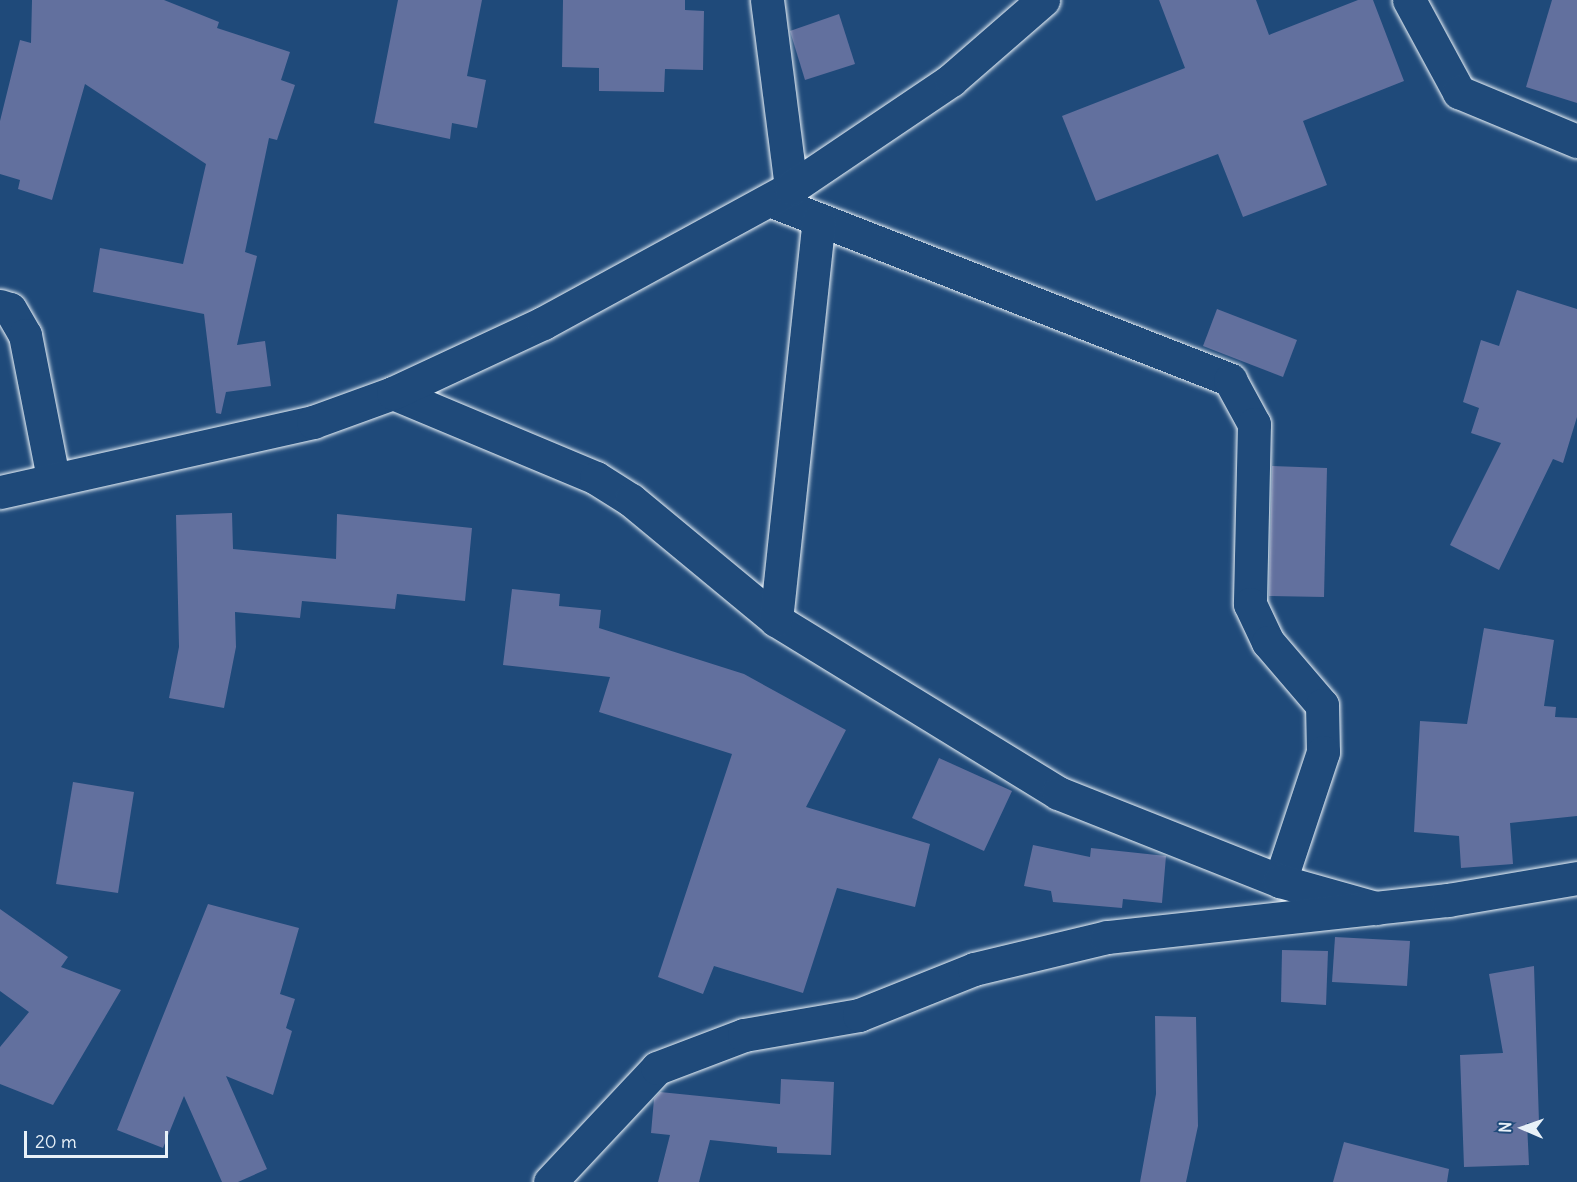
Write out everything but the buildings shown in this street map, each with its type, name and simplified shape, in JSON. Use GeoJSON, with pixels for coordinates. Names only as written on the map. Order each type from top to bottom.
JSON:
{"type":"FeatureCollection","features":[{"type":"Feature","properties":{"kind":"street"},"geometry":{"type":"LineString","coordinates":[[766,0],[782,195]]}},
{"type":"Feature","properties":{"kind":"street"},"geometry":{"type":"LineString","coordinates":[[0,492],[53,478],[313,422],[393,393],[543,323],[782,195],[951,80],[1043,0]]}},
{"type":"Feature","properties":{"kind":"street"},"geometry":{"type":"LineString","coordinates":[[1409,0],[1459,92],[1577,141]]}},
{"type":"Feature","properties":{"kind":"street"},"geometry":{"type":"LineString","coordinates":[[782,195],[819,220],[1230,380],[1254,424],[1250,604],[1268,642],[1322,705],[1323,752],[1280,881]]}},
{"type":"Feature","properties":{"kind":"street"},"geometry":{"type":"LineString","coordinates":[[776,620],[819,220]]}},
{"type":"Feature","properties":{"kind":"street"},"geometry":{"type":"LineString","coordinates":[[0,306],[10,309],[25,334],[53,478]]}},
{"type":"Feature","properties":{"kind":"street"},"geometry":{"type":"LineString","coordinates":[[393,393],[596,478],[631,500],[776,620],[1058,793],[1280,881],[1376,908]]}},
{"type":"Feature","properties":{"kind":"street"},"geometry":{"type":"LineString","coordinates":[[557,1181],[657,1068],[744,1035],[859,1015],[974,969],[1107,937],[1376,908],[1577,878]]}}]}
